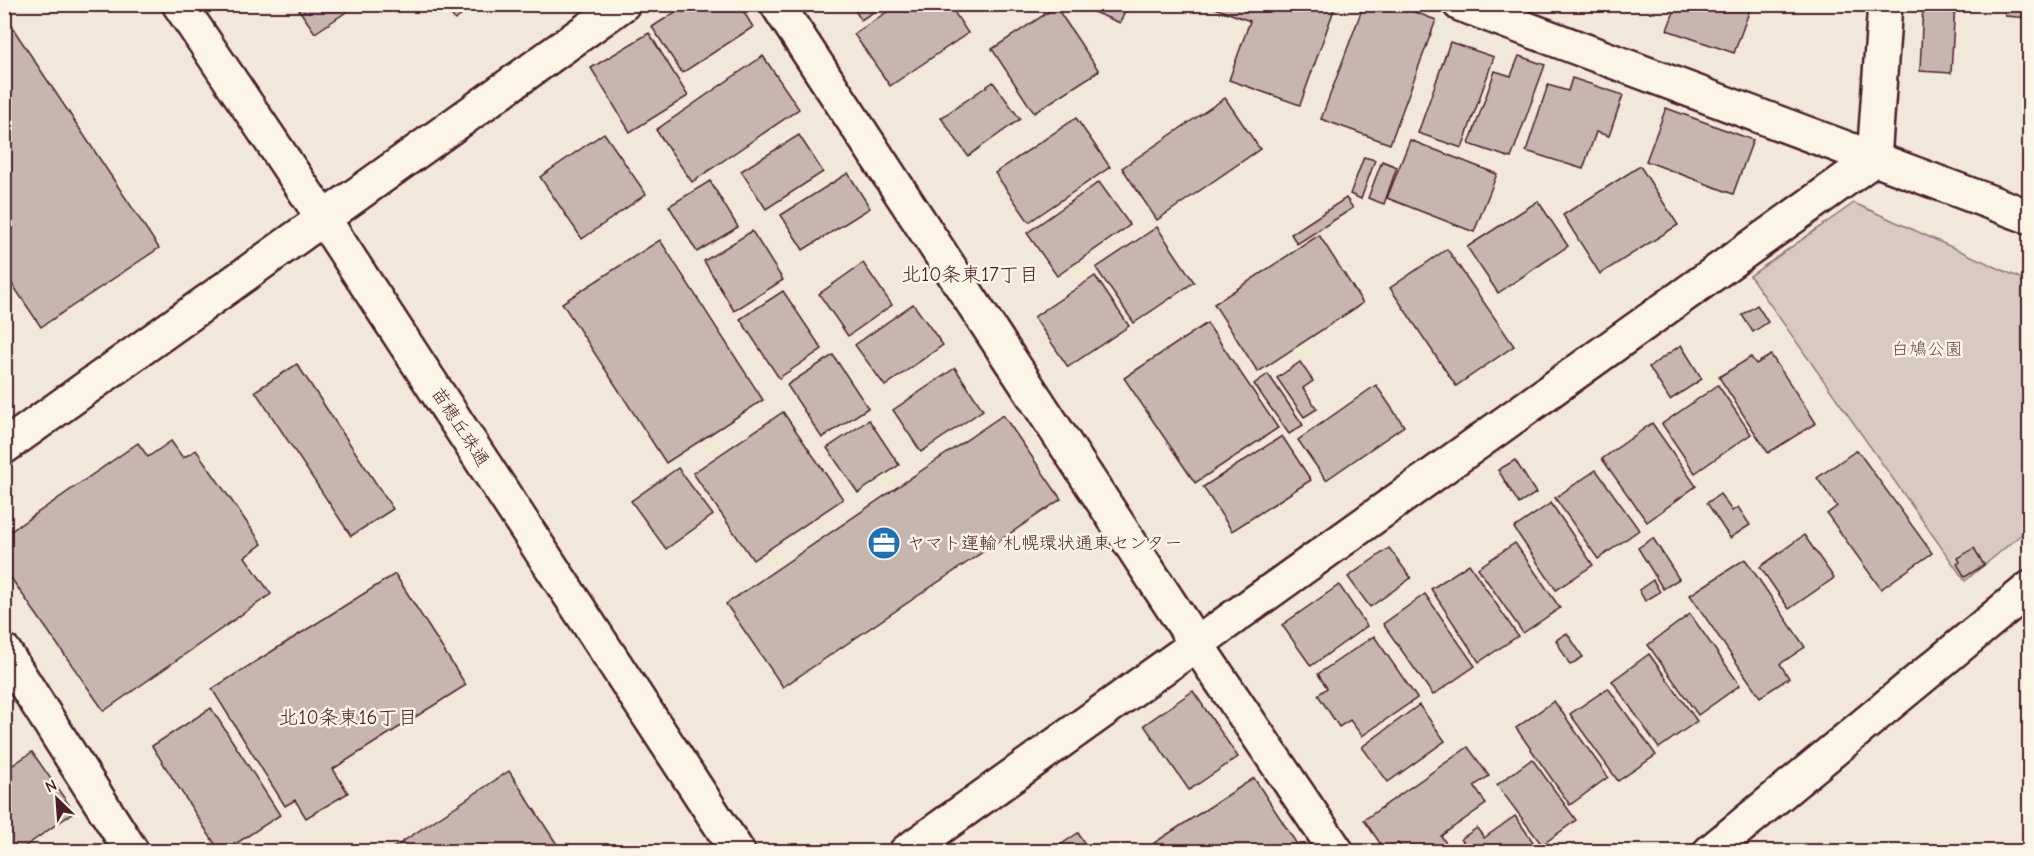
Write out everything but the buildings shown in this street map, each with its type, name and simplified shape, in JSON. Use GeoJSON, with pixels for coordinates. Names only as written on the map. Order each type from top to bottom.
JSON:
{"type":"FeatureCollection","features":[{"type":"Feature","properties":{"kind":"street","name":"苗穂丘珠通"},"geometry":{"type":"LineString","coordinates":[[179,4],[323,218],[738,852]]}},
{"type":"Feature","properties":{"kind":"street"},"geometry":{"type":"LineString","coordinates":[[4,447],[623,4]]}},
{"type":"Feature","properties":{"kind":"street"},"geometry":{"type":"LineString","coordinates":[[777,4],[1197,645],[1337,852]]}},
{"type":"Feature","properties":{"kind":"street"},"geometry":{"type":"LineString","coordinates":[[1460,4],[2030,217]]}},
{"type":"Feature","properties":{"kind":"street"},"geometry":{"type":"LineString","coordinates":[[1874,159],[1885,4]]}},
{"type":"Feature","properties":{"kind":"street"},"geometry":{"type":"LineString","coordinates":[[906,852],[1874,159]]}},
{"type":"Feature","properties":{"kind":"street"},"geometry":{"type":"LineString","coordinates":[[1710,852],[2030,588]]}},
{"type":"Feature","properties":{"kind":"street"},"geometry":{"type":"LineString","coordinates":[[4,651],[132,852]]}},
{"type":"Feature","properties":{"kind":"green space","name":"白鳩公園"},"geometry":{"type":"Polygon","coordinates":[[[1854,203],[2029,282],[2029,528],[1965,581],[1750,276],[1854,203]]]}},
{"type":"Feature","properties":{"kind":"place","name":"ヤマト運輸 札幌環状通東センター"},"geometry":{"type":"Point","coordinates":[884,543]}},
{"type":"Feature","properties":{"kind":"district","name":"北10条東17丁目"},"geometry":{"type":"Point","coordinates":[970,274]}},
{"type":"Feature","properties":{"kind":"district","name":"北10条東16丁目"},"geometry":{"type":"Point","coordinates":[348,717]}}]}
